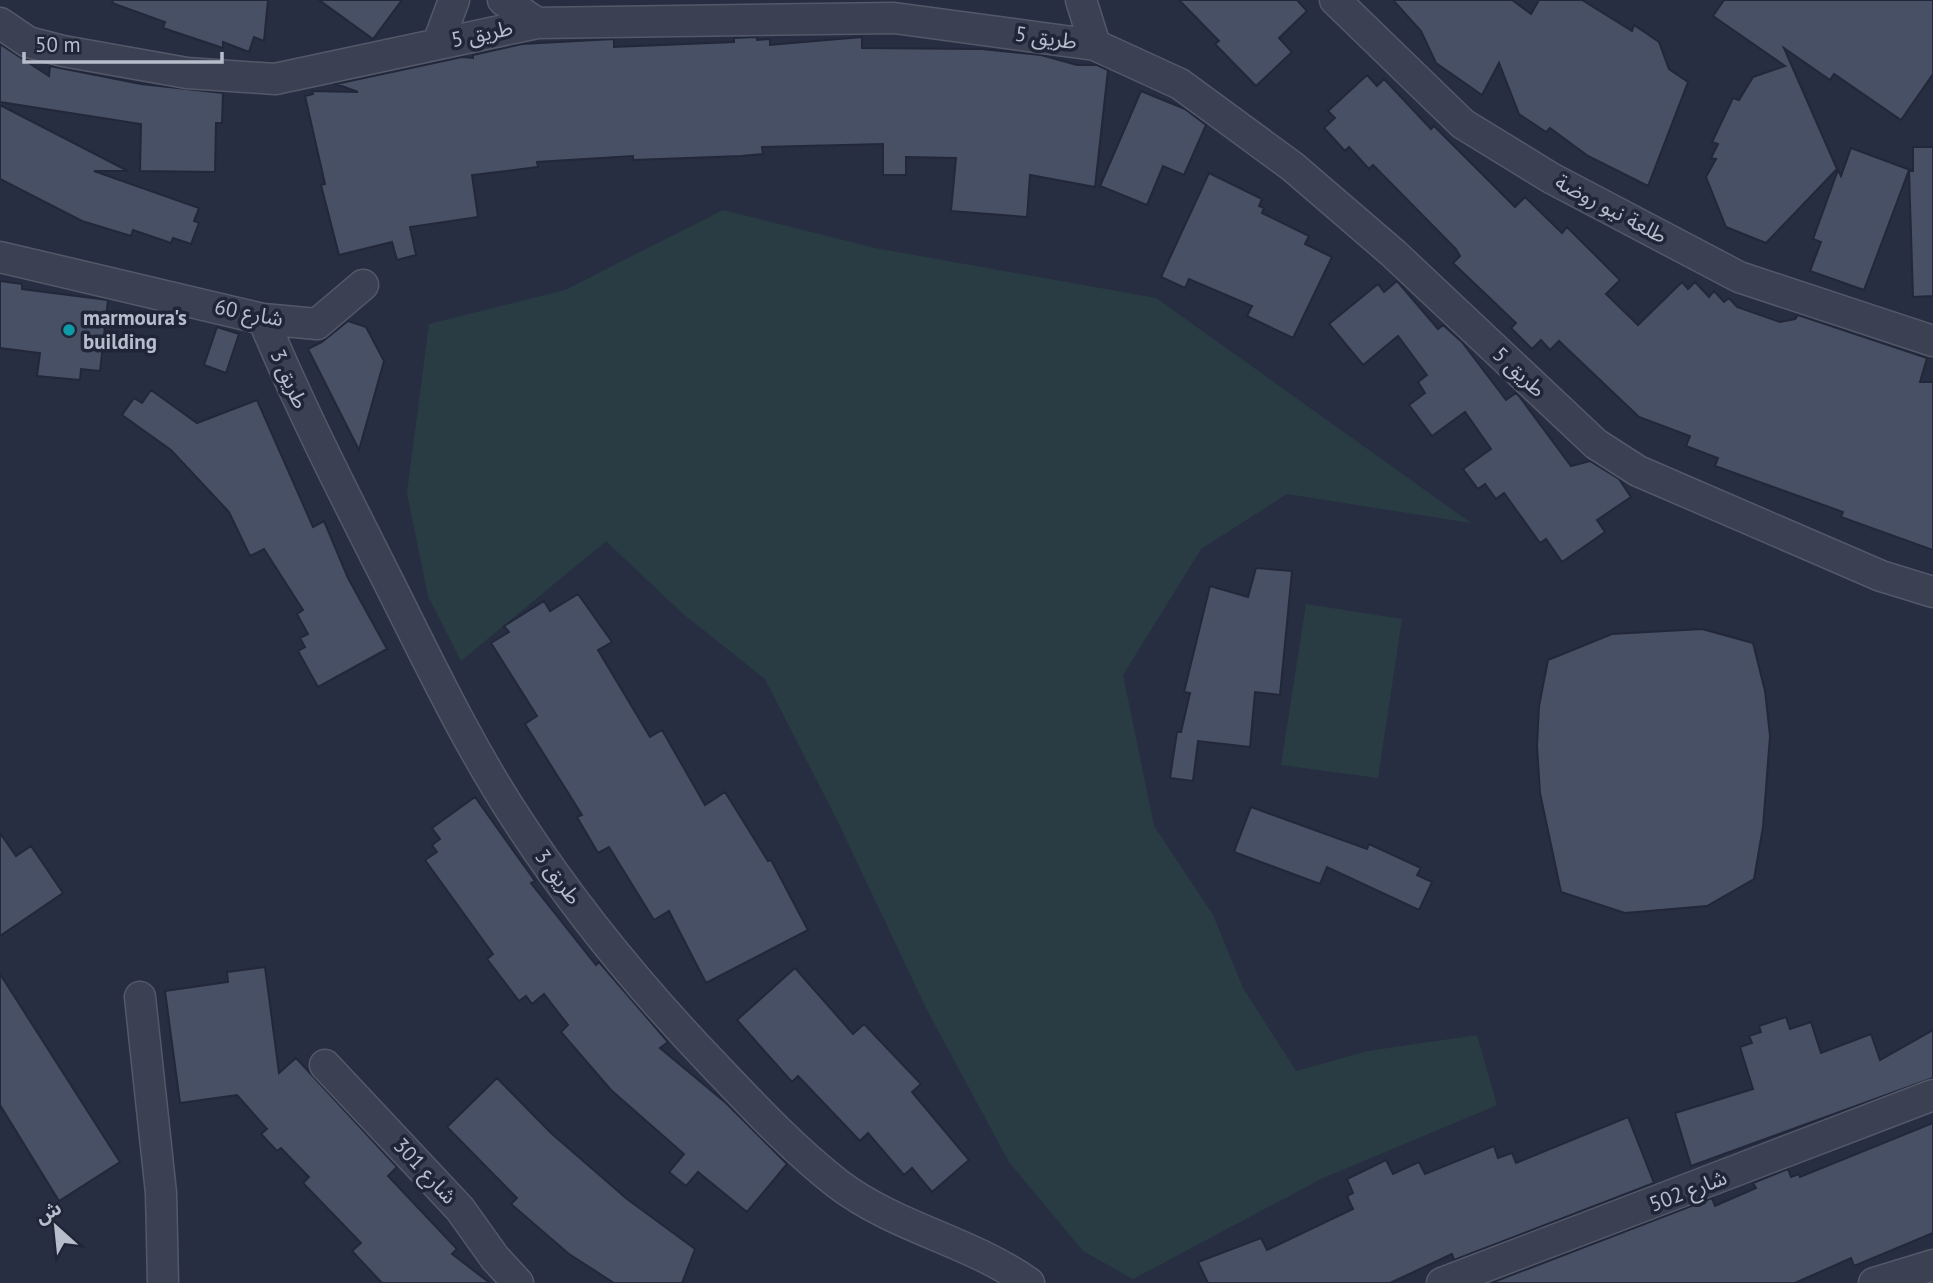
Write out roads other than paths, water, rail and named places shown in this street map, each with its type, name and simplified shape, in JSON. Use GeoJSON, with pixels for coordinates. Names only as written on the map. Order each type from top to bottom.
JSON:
{"type":"FeatureCollection","features":[{"type":"Feature","properties":{"kind":"street"},"geometry":{"type":"LineString","coordinates":[[438,43],[454,0]]}},
{"type":"Feature","properties":{"kind":"street"},"geometry":{"type":"LineString","coordinates":[[503,0],[537,23]]}},
{"type":"Feature","properties":{"kind":"street"},"geometry":{"type":"LineString","coordinates":[[1081,0],[1096,45]]}},
{"type":"Feature","properties":{"kind":"street","name":"طلعة نيو روضة"},"geometry":{"type":"LineString","coordinates":[[1335,0],[1463,124],[1551,178],[1739,277],[1933,341]]}},
{"type":"Feature","properties":{"kind":"street","name":"طريق 5"},"geometry":{"type":"LineString","coordinates":[[0,23],[27,42],[63,51],[187,73],[275,79],[537,23],[886,9],[1096,45],[1180,84],[1293,167],[1393,253],[1596,444],[1638,471],[1881,576],[1933,592]]}},
{"type":"Feature","properties":{"kind":"street","name":"شارع 60"},"geometry":{"type":"LineString","coordinates":[[0,257],[263,319],[317,324],[363,285]]}},
{"type":"Feature","properties":{"kind":"street","name":"طريق 3"},"geometry":{"type":"LineString","coordinates":[[263,319],[295,395],[342,492],[480,758],[515,817],[608,946],[732,1084],[838,1184],[874,1207],[923,1231],[971,1249],[1029,1283]]}},
{"type":"Feature","properties":{"kind":"street"},"geometry":{"type":"LineString","coordinates":[[140,997],[161,1193],[163,1283]]}},
{"type":"Feature","properties":{"kind":"street","name":"شارع 301"},"geometry":{"type":"LineString","coordinates":[[325,1065],[460,1209],[495,1258],[518,1283]]}},
{"type":"Feature","properties":{"kind":"street","name":"شارع 502"},"geometry":{"type":"LineString","coordinates":[[1442,1283],[1933,1095]]}},
{"type":"Feature","properties":{"kind":"street"},"geometry":{"type":"LineString","coordinates":[[1874,1283],[1933,1265]]}},
{"type":"Feature","properties":{"kind":"place","name":"marmoura's building"},"geometry":{"type":"Point","coordinates":[69,330]}}]}
